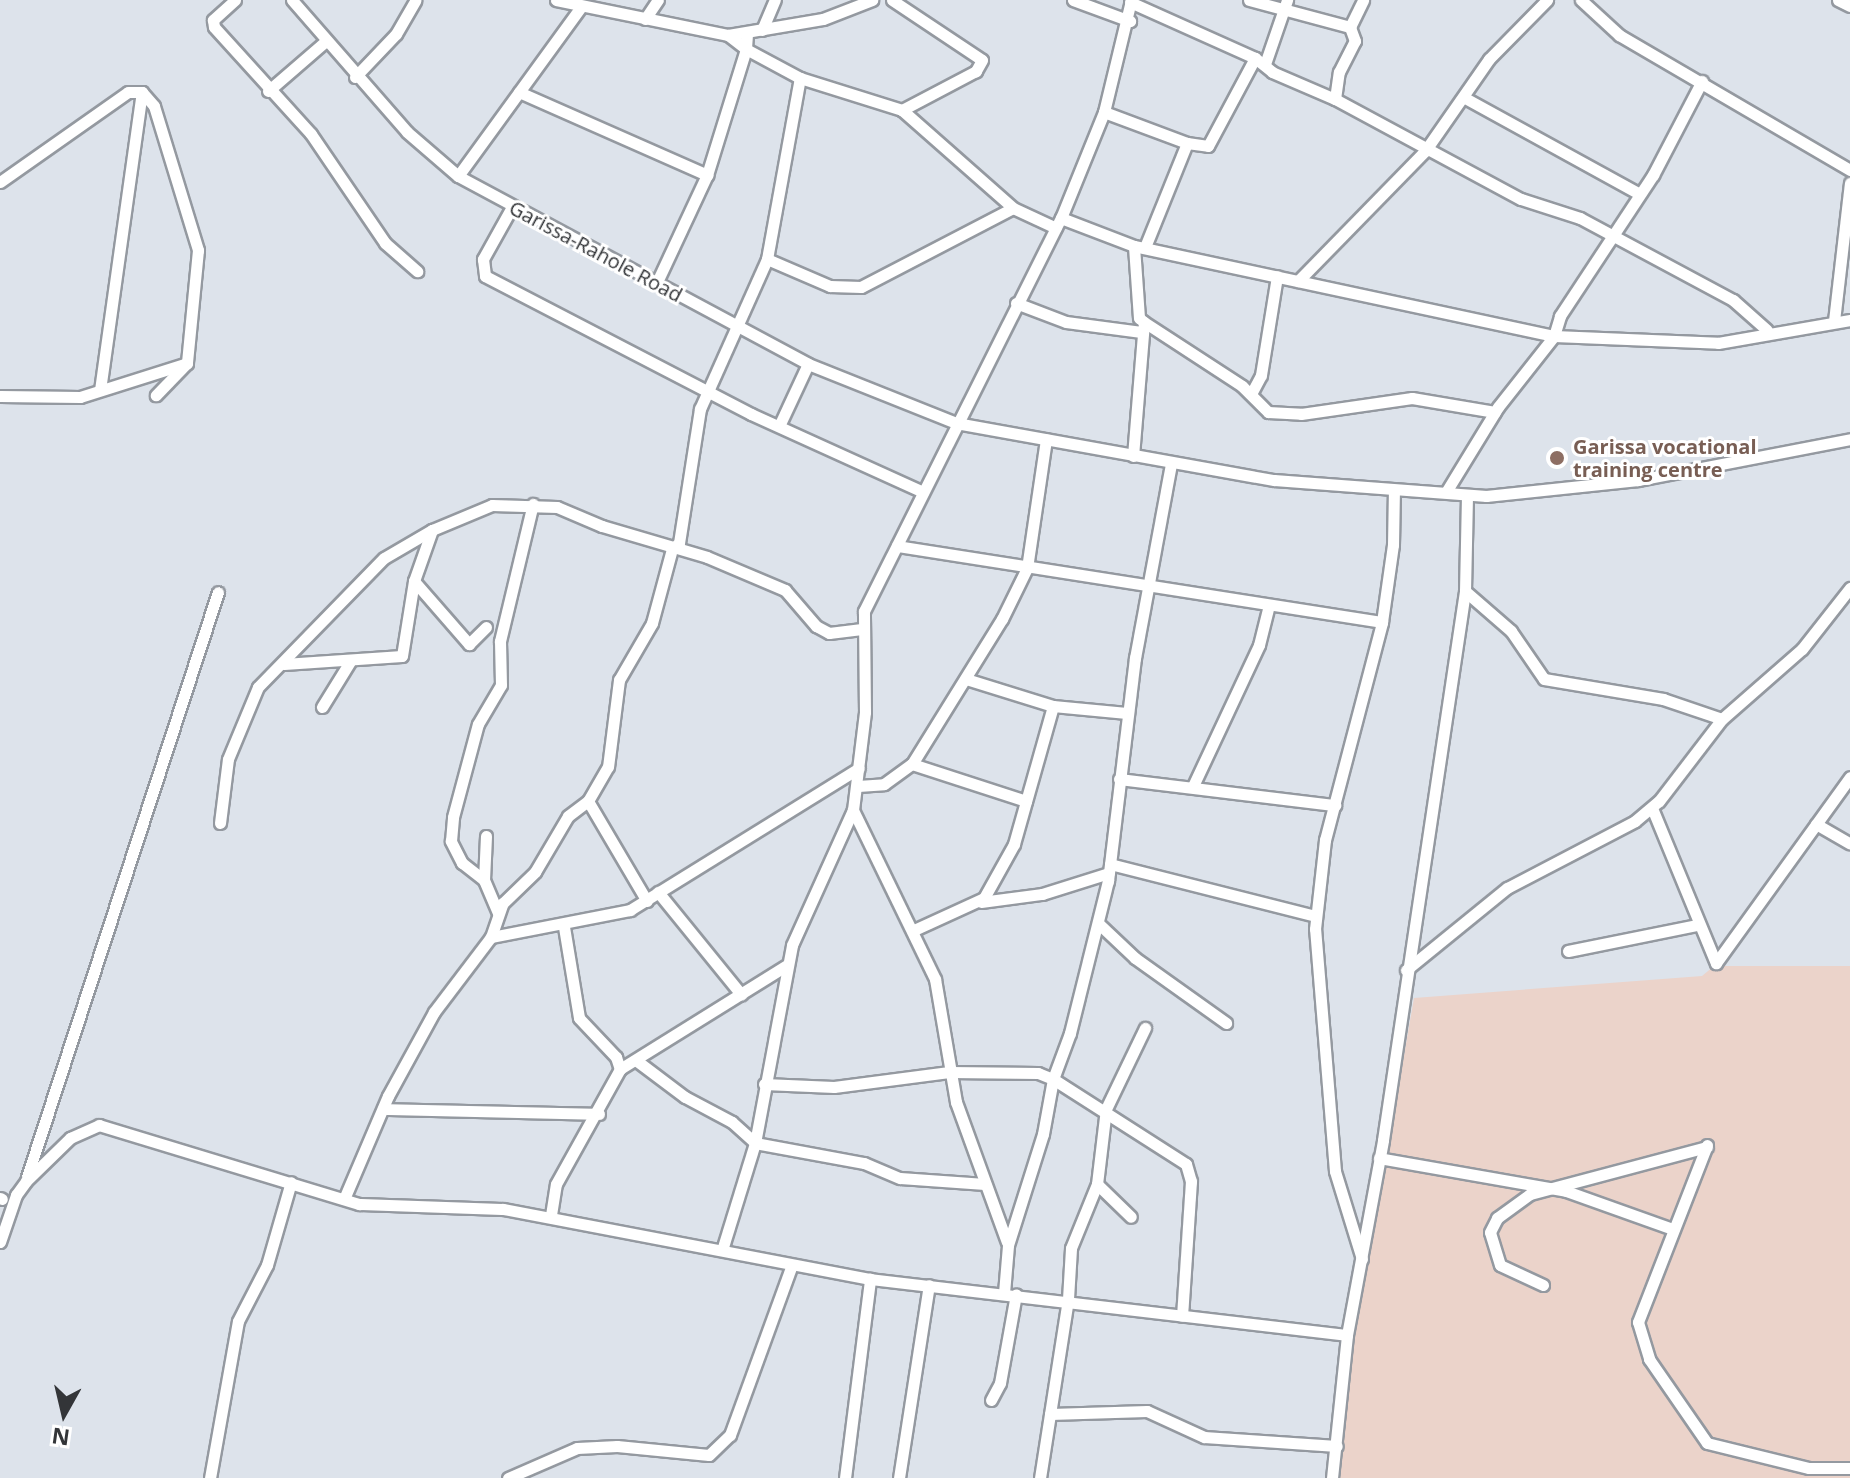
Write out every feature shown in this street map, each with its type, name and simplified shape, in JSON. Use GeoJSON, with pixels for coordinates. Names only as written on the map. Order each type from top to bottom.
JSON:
{"type":"FeatureCollection","features":[{"type":"Feature","properties":{"kind":"street"},"geometry":{"type":"LineString","coordinates":[[235,0],[213,20],[214,27],[268,91],[311,134],[385,243],[417,271]]}},
{"type":"Feature","properties":{"kind":"street","name":"Garissa-Rahole Road"},"geometry":{"type":"LineString","coordinates":[[292,0],[355,77],[423,149],[458,176],[808,364],[956,423],[1171,464],[1337,488],[1467,495],[1559,492],[1850,439]]}},
{"type":"Feature","properties":{"kind":"street"},"geometry":{"type":"LineString","coordinates":[[355,77],[396,34],[416,0]]}},
{"type":"Feature","properties":{"kind":"street"},"geometry":{"type":"LineString","coordinates":[[556,0],[728,35],[823,19],[872,0]]}},
{"type":"Feature","properties":{"kind":"street"},"geometry":{"type":"LineString","coordinates":[[645,19],[658,0]]}},
{"type":"Feature","properties":{"kind":"street"},"geometry":{"type":"LineString","coordinates":[[762,30],[775,0]]}},
{"type":"Feature","properties":{"kind":"street"},"geometry":{"type":"LineString","coordinates":[[892,0],[982,60],[976,71],[902,110]]}},
{"type":"Feature","properties":{"kind":"street"},"geometry":{"type":"LineString","coordinates":[[1073,0],[1130,21]]}},
{"type":"Feature","properties":{"kind":"street"},"geometry":{"type":"LineString","coordinates":[[1249,0],[1286,5],[1350,27]]}},
{"type":"Feature","properties":{"kind":"street"},"geometry":{"type":"LineString","coordinates":[[1335,99],[1339,72],[1355,41],[1350,27],[1363,0]]}},
{"type":"Feature","properties":{"kind":"street"},"geometry":{"type":"LineString","coordinates":[[1298,281],[1425,151],[1444,119],[1465,98],[1489,59],[1547,0]]}},
{"type":"Feature","properties":{"kind":"street"},"geometry":{"type":"LineString","coordinates":[[1581,0],[1619,35],[1850,170]]}},
{"type":"Feature","properties":{"kind":"street"},"geometry":{"type":"LineString","coordinates":[[1838,0],[1850,6]]}},
{"type":"Feature","properties":{"kind":"street"},"geometry":{"type":"LineString","coordinates":[[723,1247],[755,1143],[787,965],[853,810],[867,681],[862,629],[864,611],[1058,223],[1104,112],[1130,21],[1131,1],[1260,61],[1307,91],[1335,99],[1425,151],[1521,199],[1580,218],[1611,238],[1733,300],[1767,330]]}},
{"type":"Feature","properties":{"kind":"street"},"geometry":{"type":"LineString","coordinates":[[458,176],[519,92],[590,5]]}},
{"type":"Feature","properties":{"kind":"street"},"geometry":{"type":"LineString","coordinates":[[1104,112],[1187,143],[1208,146],[1260,61],[1286,5]]}},
{"type":"Feature","properties":{"kind":"street"},"geometry":{"type":"LineString","coordinates":[[657,282],[707,175],[746,49],[747,34]]}},
{"type":"Feature","properties":{"kind":"street"},"geometry":{"type":"LineString","coordinates":[[728,35],[746,49],[800,78],[902,110],[1013,208],[1140,246],[1554,336],[1681,344],[1718,343],[1767,330],[1850,320]]}},
{"type":"Feature","properties":{"kind":"street"},"geometry":{"type":"LineString","coordinates":[[268,91],[326,41]]}},
{"type":"Feature","properties":{"kind":"street"},"geometry":{"type":"LineString","coordinates":[[344,1199],[383,1109],[434,1012],[491,937],[498,913],[535,872],[568,816],[588,801],[608,767],[619,680],[652,623],[672,549],[679,543],[691,447],[709,390],[767,259],[800,78]]}},
{"type":"Feature","properties":{"kind":"street"},"geometry":{"type":"LineString","coordinates":[[1446,492],[1495,412],[1554,336],[1560,316],[1611,238],[1702,81]]}},
{"type":"Feature","properties":{"kind":"street"},"geometry":{"type":"LineString","coordinates":[[0,182],[128,92],[142,92],[154,106],[198,250],[187,363],[156,395]]}},
{"type":"Feature","properties":{"kind":"street"},"geometry":{"type":"LineString","coordinates":[[100,390],[142,92]]}},
{"type":"Feature","properties":{"kind":"street"},"geometry":{"type":"LineString","coordinates":[[519,92],[707,175]]}},
{"type":"Feature","properties":{"kind":"street"},"geometry":{"type":"LineString","coordinates":[[1465,98],[1638,193]]}},
{"type":"Feature","properties":{"kind":"street"},"geometry":{"type":"LineString","coordinates":[[1133,456],[1143,327],[1139,318],[1140,246],[1187,143]]}},
{"type":"Feature","properties":{"kind":"street"},"geometry":{"type":"LineString","coordinates":[[1834,321],[1850,183]]}},
{"type":"Feature","properties":{"kind":"street"},"geometry":{"type":"LineString","coordinates":[[512,207],[483,259],[485,276],[709,390],[923,492]]}},
{"type":"Feature","properties":{"kind":"street"},"geometry":{"type":"LineString","coordinates":[[767,259],[830,286],[861,287],[1013,208]]}},
{"type":"Feature","properties":{"kind":"street"},"geometry":{"type":"LineString","coordinates":[[1251,394],[1261,375],[1277,276]]}},
{"type":"Feature","properties":{"kind":"street"},"geometry":{"type":"LineString","coordinates":[[1016,303],[1066,322],[1143,327],[1251,394],[1263,410],[1275,413],[1412,398],[1495,412]]}},
{"type":"Feature","properties":{"kind":"street"},"geometry":{"type":"LineString","coordinates":[[0,396],[80,397],[187,363]]}},
{"type":"Feature","properties":{"kind":"street"},"geometry":{"type":"LineString","coordinates":[[780,424],[808,364]]}},
{"type":"Feature","properties":{"kind":"street"},"geometry":{"type":"LineString","coordinates":[[858,786],[884,784],[912,764],[966,679],[1027,568],[1046,439]]}},
{"type":"Feature","properties":{"kind":"street"},"geometry":{"type":"LineString","coordinates":[[1008,1245],[1043,1134],[1053,1079],[1098,923],[1109,868],[1127,713],[1171,464]]}},
{"type":"Feature","properties":{"kind":"street"},"geometry":{"type":"LineString","coordinates":[[1362,1260],[1345,1214],[1330,1141],[1316,916],[1335,805],[1382,622],[1393,545],[1394,490]]}},
{"type":"Feature","properties":{"kind":"street"},"geometry":{"type":"LineString","coordinates":[[1332,1478],[1347,1335],[1379,1158],[1465,591],[1467,495]]}},
{"type":"Feature","properties":{"kind":"street"},"geometry":{"type":"LineString","coordinates":[[484,880],[462,863],[451,841],[453,817],[478,724],[501,685],[500,641],[533,504]]}},
{"type":"Feature","properties":{"kind":"street"},"geometry":{"type":"LineString","coordinates":[[220,823],[228,759],[258,687],[284,664],[384,558],[432,530],[492,505],[557,507],[772,583],[829,633],[862,629]]}},
{"type":"Feature","properties":{"kind":"street"},"geometry":{"type":"LineString","coordinates":[[284,664],[402,656],[414,581],[432,530]]}},
{"type":"Feature","properties":{"kind":"street"},"geometry":{"type":"LineString","coordinates":[[897,546],[1382,622]]}},
{"type":"Feature","properties":{"kind":"street"},"geometry":{"type":"LineString","coordinates":[[414,581],[469,644],[486,627]]}},
{"type":"Feature","properties":{"kind":"street"},"geometry":{"type":"LineString","coordinates":[[1406,970],[1507,888],[1624,828],[1652,808],[1722,719],[1802,649],[1850,588]]}},
{"type":"Feature","properties":{"kind":"street"},"geometry":{"type":"LineString","coordinates":[[1465,591],[1511,631],[1544,679],[1663,699],[1722,719]]}},
{"type":"Feature","properties":{"kind":"street"},"geometry":{"type":"LineString","coordinates":[[26,1181],[218,592]]}},
{"type":"Feature","properties":{"kind":"street"},"geometry":{"type":"LineString","coordinates":[[1193,786],[1259,645],[1269,605]]}},
{"type":"Feature","properties":{"kind":"street"},"geometry":{"type":"LineString","coordinates":[[322,707],[351,660]]}},
{"type":"Feature","properties":{"kind":"street"},"geometry":{"type":"LineString","coordinates":[[966,679],[1053,706],[1127,713]]}},
{"type":"Feature","properties":{"kind":"street"},"geometry":{"type":"LineString","coordinates":[[981,902],[1014,844],[1053,706]]}},
{"type":"Feature","properties":{"kind":"street"},"geometry":{"type":"LineString","coordinates":[[912,764],[1026,801]]}},
{"type":"Feature","properties":{"kind":"street"},"geometry":{"type":"LineString","coordinates":[[491,937],[564,927],[647,901],[859,768]]}},
{"type":"Feature","properties":{"kind":"street"},"geometry":{"type":"LineString","coordinates":[[1652,808],[1697,925],[1716,963],[1850,777]]}},
{"type":"Feature","properties":{"kind":"street"},"geometry":{"type":"LineString","coordinates":[[1119,779],[1335,805]]}},
{"type":"Feature","properties":{"kind":"street"},"geometry":{"type":"LineString","coordinates":[[588,801],[647,901]]}},
{"type":"Feature","properties":{"kind":"street"},"geometry":{"type":"LineString","coordinates":[[853,810],[914,930],[935,979],[949,1072],[985,1184],[1003,1218],[1008,1245],[1010,1293],[1000,1383],[991,1400]]}},
{"type":"Feature","properties":{"kind":"street"},"geometry":{"type":"LineString","coordinates":[[1816,824],[1850,844]]}},
{"type":"Feature","properties":{"kind":"street"},"geometry":{"type":"LineString","coordinates":[[486,836],[484,880],[498,913]]}},
{"type":"Feature","properties":{"kind":"street"},"geometry":{"type":"LineString","coordinates":[[914,930],[981,902],[1042,894],[1109,868],[1316,916]]}},
{"type":"Feature","properties":{"kind":"street"},"geometry":{"type":"LineString","coordinates":[[658,892],[741,994]]}},
{"type":"Feature","properties":{"kind":"street"},"geometry":{"type":"LineString","coordinates":[[1098,923],[1135,958],[1226,1023]]}},
{"type":"Feature","properties":{"kind":"street"},"geometry":{"type":"LineString","coordinates":[[1568,951],[1697,925]]}},
{"type":"Feature","properties":{"kind":"street"},"geometry":{"type":"LineString","coordinates":[[564,927],[579,1018],[616,1057],[620,1069]]}},
{"type":"Feature","properties":{"kind":"street"},"geometry":{"type":"LineString","coordinates":[[551,1215],[556,1184],[599,1114],[620,1069],[787,965]]}},
{"type":"Feature","properties":{"kind":"street"},"geometry":{"type":"LineString","coordinates":[[1040,1478],[1068,1299],[1071,1248],[1097,1184],[1106,1109],[1145,1028]]}},
{"type":"Feature","properties":{"kind":"street"},"geometry":{"type":"LineString","coordinates":[[637,1061],[685,1097],[732,1122],[755,1143],[864,1163],[900,1178],[985,1184]]}},
{"type":"Feature","properties":{"kind":"street"},"geometry":{"type":"LineString","coordinates":[[764,1084],[834,1087],[949,1072],[1038,1073],[1053,1079],[1106,1109],[1186,1164],[1189,1172],[1182,1316]]}},
{"type":"Feature","properties":{"kind":"street"},"geometry":{"type":"LineString","coordinates":[[383,1109],[599,1114]]}},
{"type":"Feature","properties":{"kind":"street"},"geometry":{"type":"LineString","coordinates":[[0,1242],[16,1195],[26,1181],[70,1138],[99,1125],[344,1199],[387,1207],[503,1209],[551,1215],[723,1247],[791,1267],[870,1279],[1068,1299],[1347,1335]]}},
{"type":"Feature","properties":{"kind":"street"},"geometry":{"type":"LineString","coordinates":[[1543,1285],[1500,1265],[1490,1232],[1512,1207],[1530,1194],[1707,1146],[1638,1322],[1649,1359],[1707,1443],[1825,1471],[1850,1468]]}},
{"type":"Feature","properties":{"kind":"street"},"geometry":{"type":"LineString","coordinates":[[1379,1158],[1554,1188],[1673,1229]]}},
{"type":"Feature","properties":{"kind":"street"},"geometry":{"type":"LineString","coordinates":[[210,1478],[238,1321],[267,1265],[291,1182]]}},
{"type":"Feature","properties":{"kind":"street"},"geometry":{"type":"LineString","coordinates":[[1097,1184],[1131,1217]]}},
{"type":"Feature","properties":{"kind":"street"},"geometry":{"type":"LineString","coordinates":[[1,1199],[16,1195]]}},
{"type":"Feature","properties":{"kind":"street"},"geometry":{"type":"LineString","coordinates":[[508,1478],[577,1448],[648,1448],[693,1456],[709,1455],[720,1447],[730,1435],[791,1267]]}},
{"type":"Feature","properties":{"kind":"street"},"geometry":{"type":"LineString","coordinates":[[845,1478],[870,1279]]}},
{"type":"Feature","properties":{"kind":"street"},"geometry":{"type":"LineString","coordinates":[[899,1478],[929,1285]]}},
{"type":"Feature","properties":{"kind":"street"},"geometry":{"type":"LineString","coordinates":[[1050,1414],[1147,1411],[1204,1437],[1337,1446]]}},
{"type":"Feature","properties":{"kind":"shaded area"},"geometry":{"type":"Polygon","coordinates":[[[1714,966],[1850,966],[1850,1478],[1330,1478],[1414,998],[1702,976],[1714,966]]]}},
{"type":"Feature","properties":{"kind":"place","name":"Garissa vocational training centre"},"geometry":{"type":"Point","coordinates":[1557,458]}}]}
